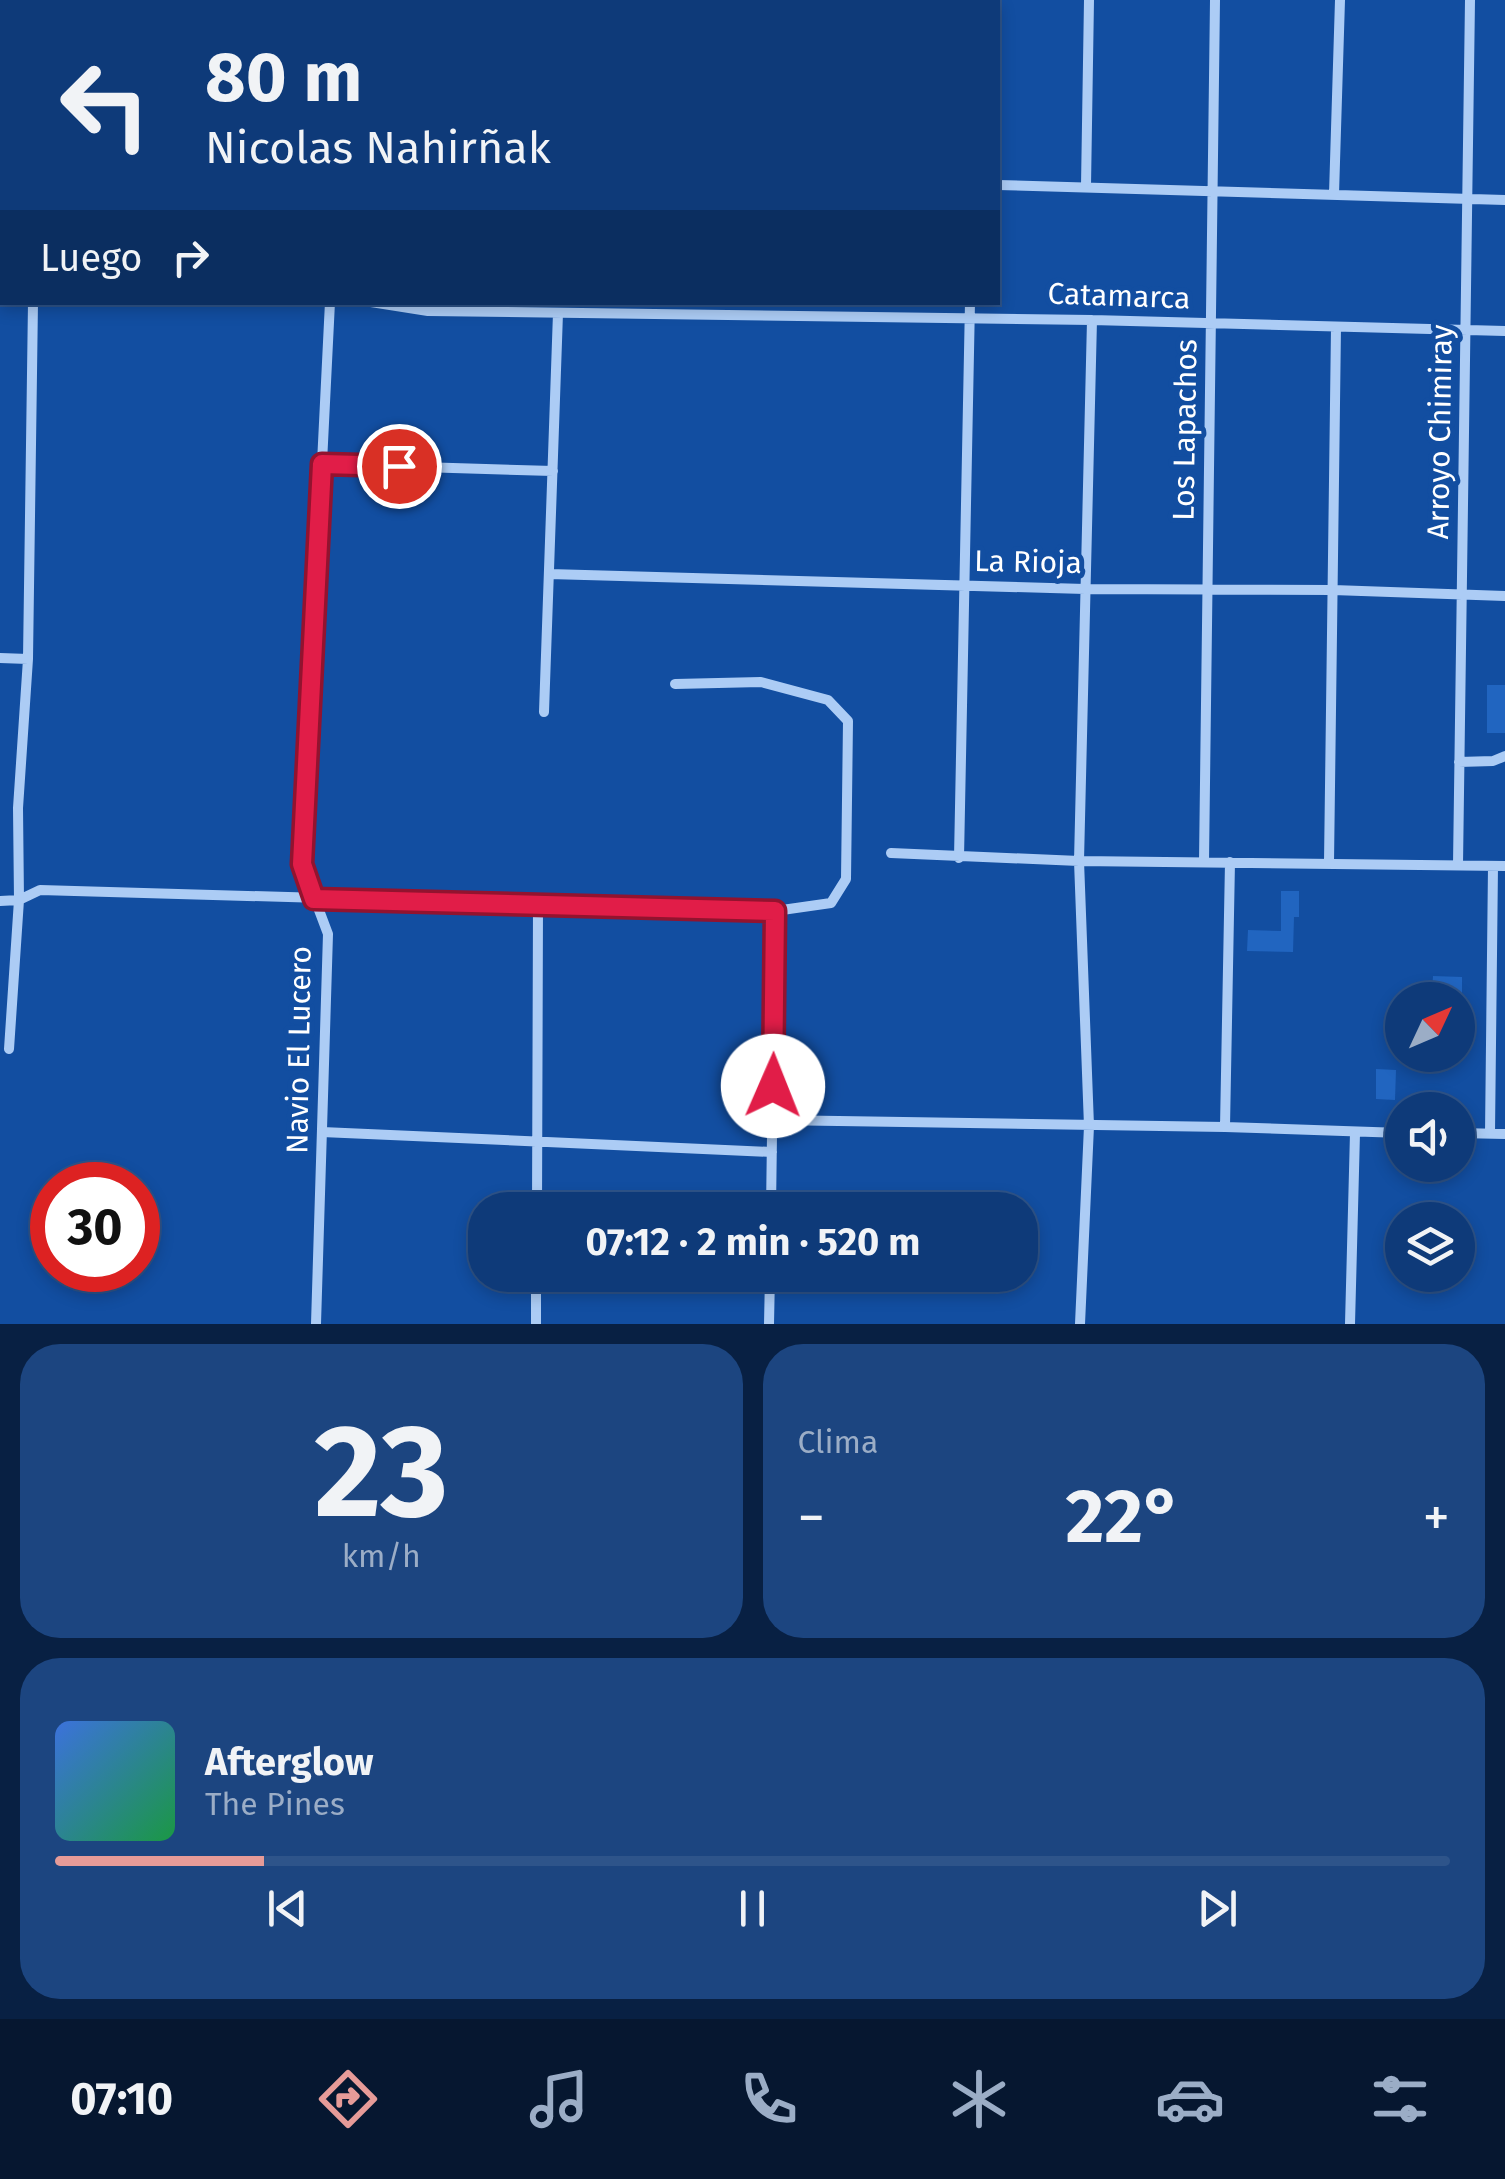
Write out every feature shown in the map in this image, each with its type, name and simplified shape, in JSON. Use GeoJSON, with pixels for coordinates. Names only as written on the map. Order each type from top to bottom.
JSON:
{"type":"FeatureCollection","features":[{"type":"Feature","properties":{"kind":"street"},"geometry":{"type":"LineString","coordinates":[[1086,186],[1089,0]]}},
{"type":"Feature","properties":{"kind":"street","name":"Los Lapachos"},"geometry":{"type":"LineString","coordinates":[[1204,861],[1215,0]]}},
{"type":"Feature","properties":{"kind":"street"},"geometry":{"type":"LineString","coordinates":[[1334,194],[1340,0]]}},
{"type":"Feature","properties":{"kind":"street","name":"Arroyo Chimiray"},"geometry":{"type":"LineString","coordinates":[[1458,866],[1470,0]]}},
{"type":"Feature","properties":{"kind":"street"},"geometry":{"type":"LineString","coordinates":[[1000,184],[1505,200]]}},
{"type":"Feature","properties":{"kind":"street"},"geometry":{"type":"LineString","coordinates":[[10,1049],[19,900],[18,808],[28,659],[33,305]]}},
{"type":"Feature","properties":{"kind":"street","name":"Navio El Lucero"},"geometry":{"type":"LineString","coordinates":[[316,1324],[328,934],[302,864],[330,305]]}},
{"type":"Feature","properties":{"kind":"street","name":"Catamarca"},"geometry":{"type":"LineString","coordinates":[[391,305],[428,311],[1505,330]]}},
{"type":"Feature","properties":{"kind":"street"},"geometry":{"type":"LineString","coordinates":[[959,858],[970,305]]}},
{"type":"Feature","properties":{"kind":"street"},"geometry":{"type":"LineString","coordinates":[[544,712],[558,313]]}},
{"type":"Feature","properties":{"kind":"street"},"geometry":{"type":"LineString","coordinates":[[1080,1324],[1089,1126],[1079,860],[1092,320]]}},
{"type":"Feature","properties":{"kind":"street"},"geometry":{"type":"LineString","coordinates":[[1329,863],[1336,327]]}},
{"type":"Feature","properties":{"kind":"street"},"geometry":{"type":"LineString","coordinates":[[322,464],[552,472]]}},
{"type":"Feature","properties":{"kind":"street","name":"La Rioja"},"geometry":{"type":"LineString","coordinates":[[549,574],[1505,596]]}},
{"type":"Feature","properties":{"kind":"street"},"geometry":{"type":"LineString","coordinates":[[0,658],[28,659]]}},
{"type":"Feature","properties":{"kind":"street"},"geometry":{"type":"LineString","coordinates":[[0,902],[19,900],[40,890],[775,911],[831,904],[846,879],[848,720],[828,700],[761,682],[675,684]]}},
{"type":"Feature","properties":{"kind":"street"},"geometry":{"type":"LineString","coordinates":[[1459,762],[1493,761],[1505,756]]}},
{"type":"Feature","properties":{"kind":"street"},"geometry":{"type":"LineString","coordinates":[[891,852],[959,858],[1499,866],[1490,1133]]}},
{"type":"Feature","properties":{"kind":"street"},"geometry":{"type":"LineString","coordinates":[[1224,1126],[1230,862]]}},
{"type":"Feature","properties":{"kind":"street"},"geometry":{"type":"LineString","coordinates":[[536,1192],[538,906]]}},
{"type":"Feature","properties":{"kind":"street"},"geometry":{"type":"LineString","coordinates":[[771,1192],[775,911]]}},
{"type":"Feature","properties":{"kind":"street"},"geometry":{"type":"LineString","coordinates":[[773,1120],[1224,1126],[1385,1133]]}},
{"type":"Feature","properties":{"kind":"street"},"geometry":{"type":"LineString","coordinates":[[322,1132],[772,1152]]}},
{"type":"Feature","properties":{"kind":"street"},"geometry":{"type":"LineString","coordinates":[[1350,1324],[1354,1133]]}},
{"type":"Feature","properties":{"kind":"street"},"geometry":{"type":"LineString","coordinates":[[1475,1133],[1505,1134]]}},
{"type":"Feature","properties":{"kind":"street"},"geometry":{"type":"LineString","coordinates":[[536,1292],[536,1324]]}},
{"type":"Feature","properties":{"kind":"street"},"geometry":{"type":"LineString","coordinates":[[769,1324],[770,1292]]}},
{"type":"Feature","properties":{"kind":"building"},"geometry":{"type":"Polygon","coordinates":[[[1487,685],[1505,685],[1505,733],[1487,733],[1487,685]]]}},
{"type":"Feature","properties":{"kind":"building"},"geometry":{"type":"Polygon","coordinates":[[[1281,891],[1299,891],[1293,952],[1247,951],[1248,930],[1281,931],[1281,891]]]}},
{"type":"Feature","properties":{"kind":"building"},"geometry":{"type":"Polygon","coordinates":[[[1433,976],[1462,977],[1462,982],[1433,982],[1433,976]]]}},
{"type":"Feature","properties":{"kind":"building"},"geometry":{"type":"Polygon","coordinates":[[[1376,1069],[1396,1072],[1395,1092],[1385,1092],[1385,1099],[1376,1099],[1376,1069]]]}},
{"type":"Feature","properties":{"kind":"route"},"geometry":{"type":"LineString","coordinates":[[399,466],[322,464],[302,864],[314,899],[775,911],[773,1086]]}}]}
